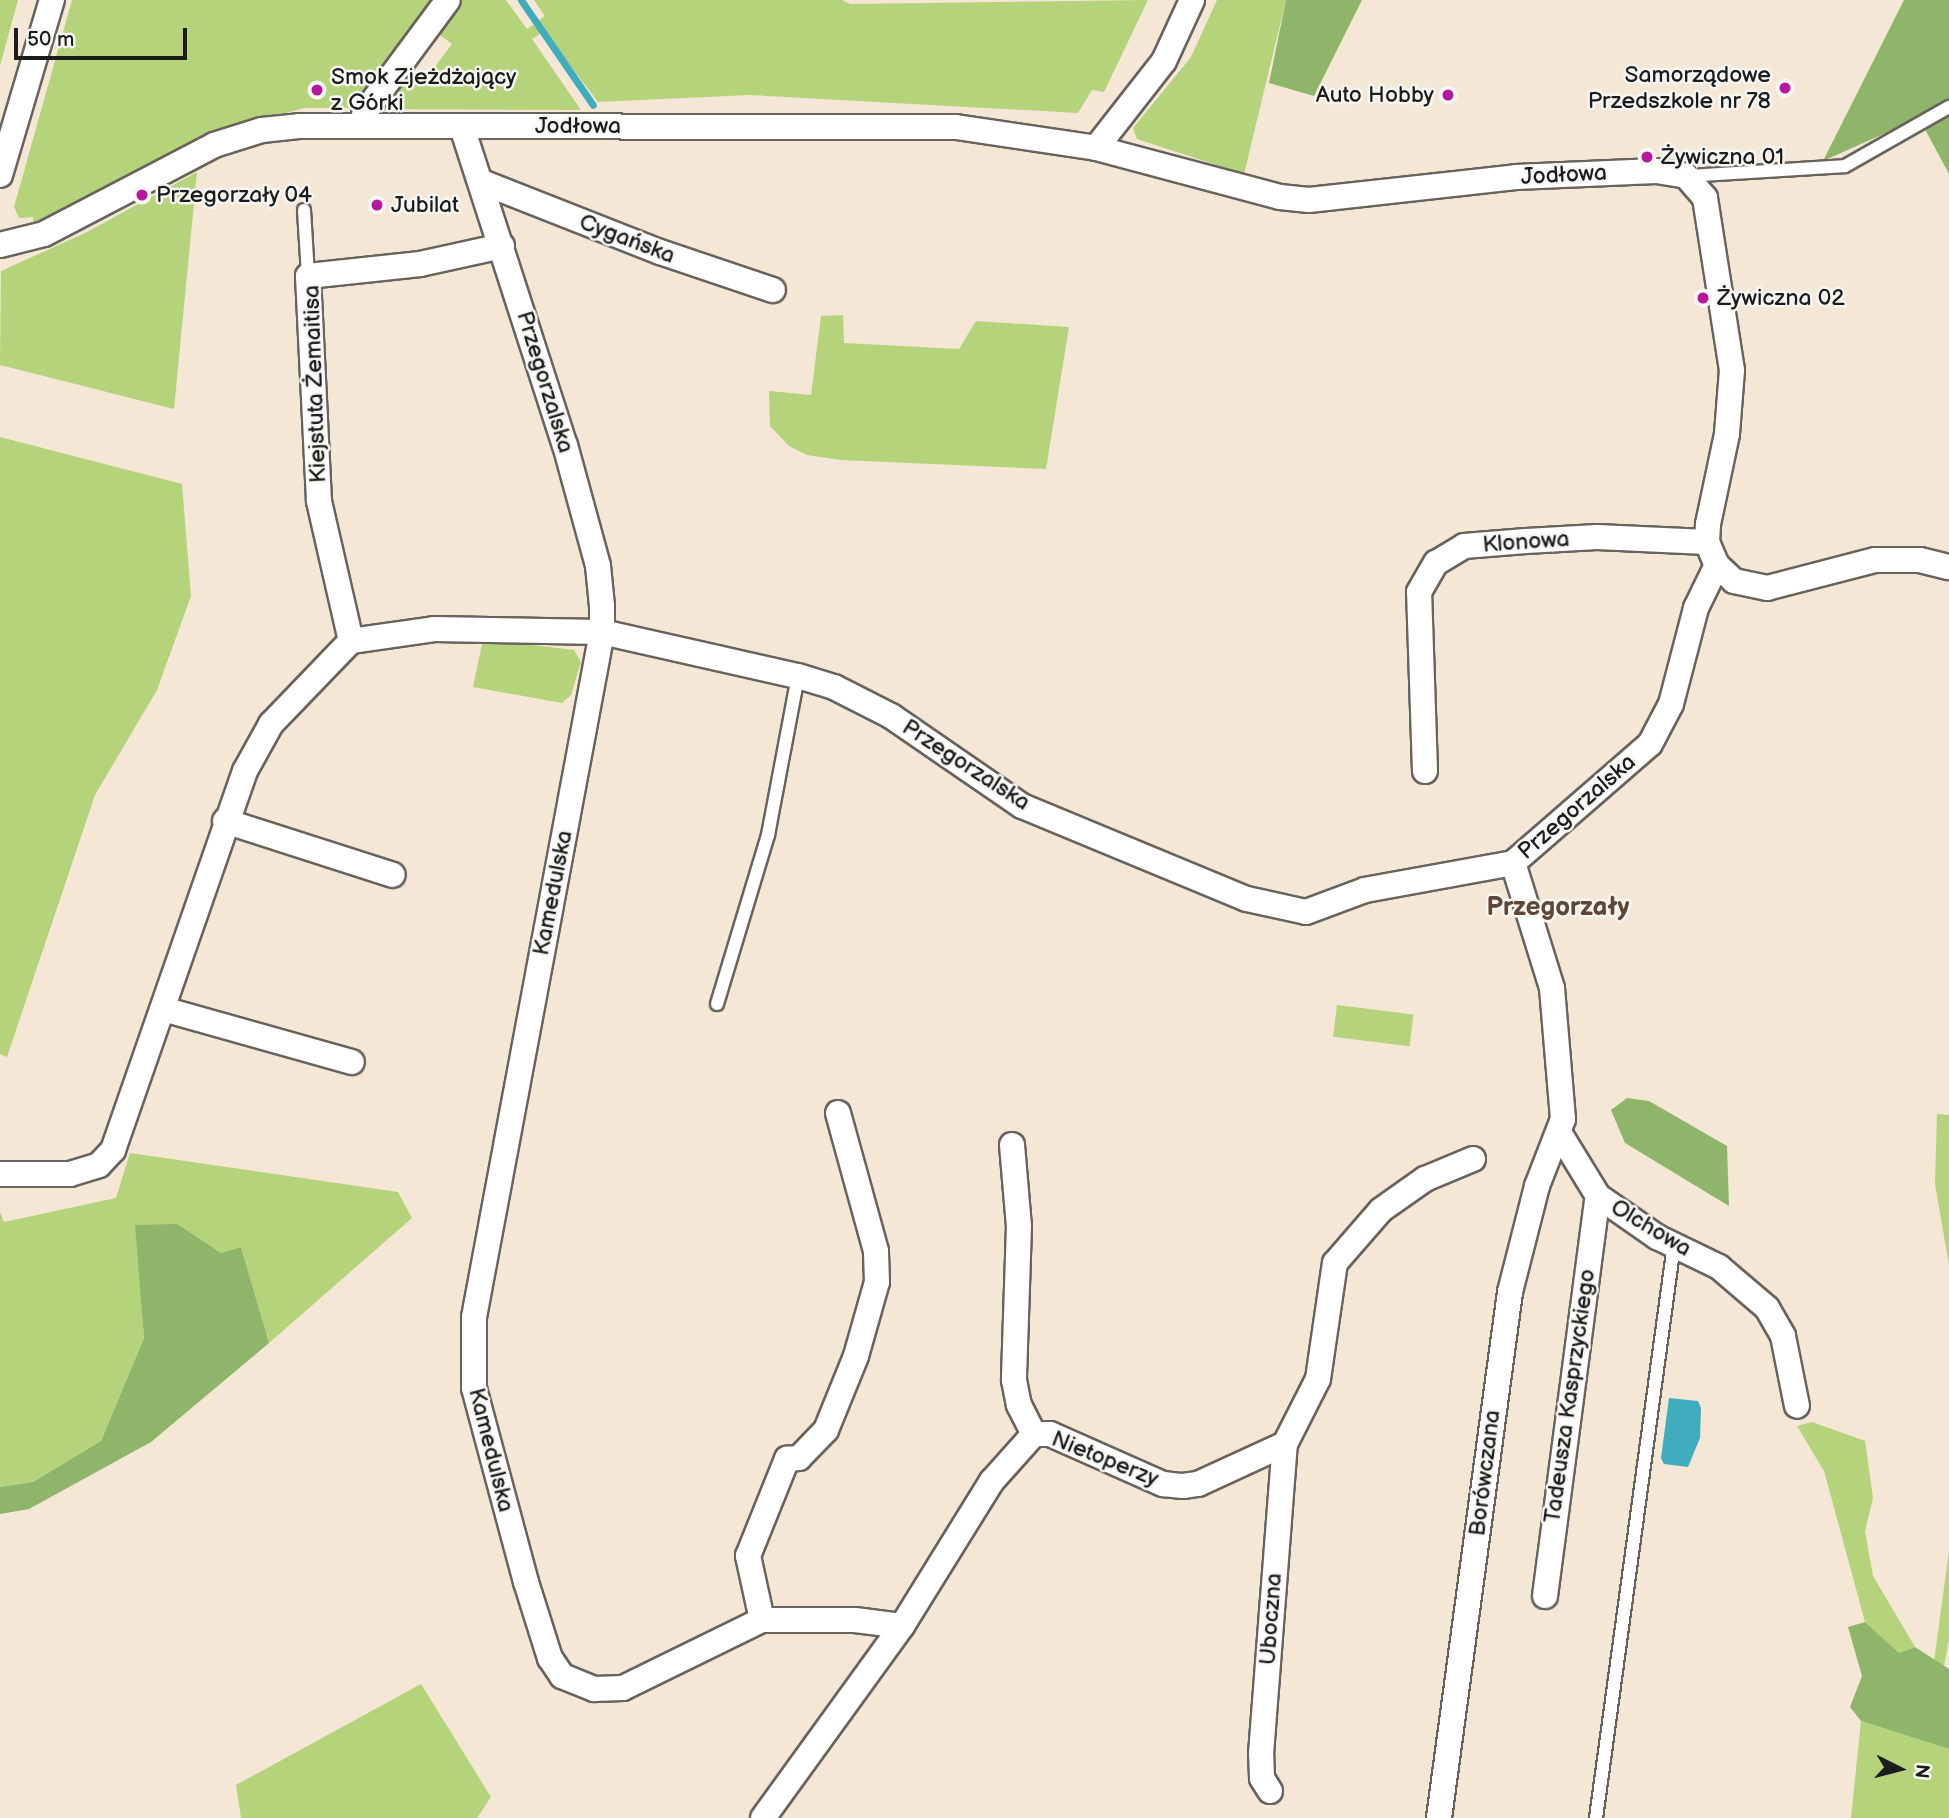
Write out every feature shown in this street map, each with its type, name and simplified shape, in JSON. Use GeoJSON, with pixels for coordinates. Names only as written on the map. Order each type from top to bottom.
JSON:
{"type":"FeatureCollection","features":[{"type":"Feature","properties":{"kind":"street"},"geometry":{"type":"LineString","coordinates":[[0,175],[52,0]]}},
{"type":"Feature","properties":{"kind":"street"},"geometry":{"type":"LineString","coordinates":[[361,125],[365,112],[447,0]]}},
{"type":"Feature","properties":{"kind":"street"},"geometry":{"type":"LineString","coordinates":[[1096,148],[1164,61],[1192,0]]}},
{"type":"Feature","properties":{"kind":"street","name":"Jodłowa"},"geometry":{"type":"LineString","coordinates":[[0,245],[44,234],[178,162],[238,136],[280,127],[956,127],[1096,148],[1280,197],[1309,200],[1516,177],[1656,171],[1686,176]]}},
{"type":"Feature","properties":{"kind":"street","name":"Przegorzalska"},"geometry":{"type":"LineString","coordinates":[[462,127],[502,246],[598,566],[602,632],[798,676],[834,687],[891,716],[1022,806],[1247,899],[1282,909],[1306,912],[1326,908],[1365,890],[1513,863],[1650,744],[1671,705],[1696,608],[1717,565]]}},
{"type":"Feature","properties":{"kind":"street"},"geometry":{"type":"LineString","coordinates":[[1686,176],[1705,198],[1732,370],[1727,434],[1707,542],[1717,565],[1734,580],[1767,588],[1875,560],[1920,560],[1949,567]]}},
{"type":"Feature","properties":{"kind":"street","name":"Cygańska"},"geometry":{"type":"LineString","coordinates":[[482,182],[660,252],[773,290]]}},
{"type":"Feature","properties":{"kind":"street","name":"Kiejstuta Żemaitisa"},"geometry":{"type":"LineString","coordinates":[[351,641],[319,501],[308,276],[420,264],[502,246]]}},
{"type":"Feature","properties":{"kind":"street","name":"Klonowa"},"geometry":{"type":"LineString","coordinates":[[1425,771],[1419,592],[1436,563],[1464,546],[1526,541],[1597,537],[1707,542]]}},
{"type":"Feature","properties":{"kind":"street"},"geometry":{"type":"LineString","coordinates":[[0,1174],[69,1174],[99,1164],[113,1150],[225,821],[271,723],[351,641],[435,629],[602,632]]}},
{"type":"Feature","properties":{"kind":"street","name":"Kamedulska"},"geometry":{"type":"LineString","coordinates":[[602,632],[474,1317],[474,1388],[526,1582],[550,1658],[562,1675],[594,1689],[623,1688],[762,1620],[855,1620],[902,1626]]}},
{"type":"Feature","properties":{"kind":"street"},"geometry":{"type":"LineString","coordinates":[[225,821],[393,875]]}},
{"type":"Feature","properties":{"kind":"street","name":"Olchowa"},"geometry":{"type":"LineString","coordinates":[[1513,863],[1552,988],[1560,1134],[1598,1196],[1674,1245],[1719,1267],[1767,1308],[1783,1336],[1797,1406]]}},
{"type":"Feature","properties":{"kind":"street"},"geometry":{"type":"LineString","coordinates":[[163,1009],[352,1062]]}},
{"type":"Feature","properties":{"kind":"street"},"geometry":{"type":"LineString","coordinates":[[762,1620],[748,1556],[787,1459],[799,1458],[826,1430],[856,1356],[877,1282],[876,1251],[838,1113]]}},
{"type":"Feature","properties":{"kind":"street","name":"Borówczana"},"geometry":{"type":"LineString","coordinates":[[1439,1818],[1510,1292],[1536,1186],[1560,1134]]}},
{"type":"Feature","properties":{"kind":"street"},"geometry":{"type":"LineString","coordinates":[[1012,1146],[1019,1226],[1014,1380],[1019,1405],[1034,1434]]}},
{"type":"Feature","properties":{"kind":"street"},"geometry":{"type":"LineString","coordinates":[[1285,1444],[1318,1380],[1326,1349],[1335,1263],[1381,1210],[1425,1179],[1473,1159]]}},
{"type":"Feature","properties":{"kind":"street","name":"Tadeusza Kasprzyckiego"},"geometry":{"type":"LineString","coordinates":[[1545,1596],[1598,1196]]}},
{"type":"Feature","properties":{"kind":"street","name":"Nietoperzy"},"geometry":{"type":"LineString","coordinates":[[902,1626],[992,1480],[1034,1434],[1050,1434],[1163,1484],[1183,1486],[1198,1484],[1285,1444]]}},
{"type":"Feature","properties":{"kind":"street","name":"Uboczna"},"geometry":{"type":"LineString","coordinates":[[1270,1791],[1262,1778],[1261,1754],[1285,1444]]}},
{"type":"Feature","properties":{"kind":"street"},"geometry":{"type":"LineString","coordinates":[[764,1818],[902,1626]]}},
{"type":"Feature","properties":{"kind":"lane"},"geometry":{"type":"LineString","coordinates":[[1686,176],[1845,166],[1949,107]]}},
{"type":"Feature","properties":{"kind":"lane"},"geometry":{"type":"LineString","coordinates":[[304,209],[308,276]]}},
{"type":"Feature","properties":{"kind":"lane"},"geometry":{"type":"LineString","coordinates":[[717,1004],[768,835],[798,676]]}},
{"type":"Feature","properties":{"kind":"lane"},"geometry":{"type":"LineString","coordinates":[[1596,1818],[1674,1245]]}},
{"type":"Feature","properties":{"kind":"green space"},"geometry":{"type":"Polygon","coordinates":[[[0,0],[18,0],[0,66],[0,0]]]}},
{"type":"Feature","properties":{"kind":"green space"},"geometry":{"type":"Polygon","coordinates":[[[72,0],[440,0],[362,102],[351,108],[304,108],[203,136],[90,199],[33,224],[33,217],[19,218],[14,207],[72,0]]]}},
{"type":"Feature","properties":{"kind":"green space"},"geometry":{"type":"Polygon","coordinates":[[[457,0],[506,0],[527,29],[545,16],[534,0],[842,0],[850,4],[1148,0],[1104,92],[1092,90],[1078,113],[749,95],[598,102],[544,31],[532,39],[581,110],[378,109],[403,71],[422,84],[452,44],[433,30],[457,0]]]}},
{"type":"Feature","properties":{"kind":"green space"},"geometry":{"type":"Polygon","coordinates":[[[1217,0],[1286,0],[1244,174],[1137,139],[1133,128],[1191,57],[1217,0]]]}},
{"type":"Feature","properties":{"kind":"green space"},"geometry":{"type":"Polygon","coordinates":[[[1286,0],[1362,0],[1314,96],[1269,83],[1286,0]]]}},
{"type":"Feature","properties":{"kind":"green space"},"geometry":{"type":"Polygon","coordinates":[[[1904,0],[1949,0],[1949,174],[1919,118],[1823,161],[1904,0]]]}},
{"type":"Feature","properties":{"kind":"green space"},"geometry":{"type":"Polygon","coordinates":[[[197,172],[174,409],[0,365],[1,271],[85,233],[197,172]]]}},
{"type":"Feature","properties":{"kind":"green space"},"geometry":{"type":"Polygon","coordinates":[[[843,315],[844,343],[959,349],[976,321],[1069,327],[1046,469],[841,460],[807,455],[789,446],[770,426],[769,391],[811,395],[821,316],[843,315]]]}},
{"type":"Feature","properties":{"kind":"green space"},"geometry":{"type":"Polygon","coordinates":[[[0,437],[182,484],[191,596],[157,690],[95,795],[7,1057],[0,1054],[0,437]]]}},
{"type":"Feature","properties":{"kind":"green space"},"geometry":{"type":"Polygon","coordinates":[[[483,639],[574,650],[581,662],[571,695],[562,703],[473,687],[483,639]]]}},
{"type":"Feature","properties":{"kind":"green space"},"geometry":{"type":"Polygon","coordinates":[[[1337,1005],[1413,1014],[1410,1046],[1333,1037],[1337,1005]]]}},
{"type":"Feature","properties":{"kind":"green space"},"geometry":{"type":"Polygon","coordinates":[[[1627,1098],[1649,1101],[1727,1146],[1729,1206],[1625,1143],[1611,1110],[1627,1098]]]}},
{"type":"Feature","properties":{"kind":"green space"},"geometry":{"type":"Polygon","coordinates":[[[1937,1114],[1949,1115],[1949,1265],[1935,1184],[1937,1114]]]}},
{"type":"Feature","properties":{"kind":"green space"},"geometry":{"type":"Polygon","coordinates":[[[130,1153],[398,1192],[412,1218],[269,1343],[241,1247],[221,1253],[177,1225],[136,1225],[144,1338],[101,1441],[33,1482],[0,1487],[0,1212],[4,1222],[116,1198],[130,1153]]]}},
{"type":"Feature","properties":{"kind":"green space"},"geometry":{"type":"Polygon","coordinates":[[[177,1224],[221,1253],[241,1247],[269,1343],[151,1442],[29,1509],[0,1514],[0,1487],[33,1482],[101,1441],[144,1338],[135,1225],[177,1224]]]}},
{"type":"Feature","properties":{"kind":"green space"},"geometry":{"type":"Polygon","coordinates":[[[1812,1422],[1865,1441],[1873,1498],[1865,1531],[1873,1576],[1915,1647],[1899,1653],[1865,1622],[1824,1471],[1797,1426],[1812,1422]]]}},
{"type":"Feature","properties":{"kind":"green space"},"geometry":{"type":"Polygon","coordinates":[[[1949,1551],[1949,1639],[1944,1666],[1934,1662],[1949,1551]]]}},
{"type":"Feature","properties":{"kind":"green space"},"geometry":{"type":"Polygon","coordinates":[[[1865,1622],[1899,1653],[1915,1647],[1949,1669],[1949,1749],[1861,1721],[1850,1707],[1862,1676],[1848,1627],[1865,1622]]]}},
{"type":"Feature","properties":{"kind":"green space"},"geometry":{"type":"Polygon","coordinates":[[[421,1684],[491,1797],[477,1818],[241,1818],[236,1785],[421,1684]]]}},
{"type":"Feature","properties":{"kind":"green space"},"geometry":{"type":"Polygon","coordinates":[[[1861,1721],[1949,1749],[1949,1818],[1851,1818],[1861,1721]]]}},
{"type":"Feature","properties":{"kind":"water"},"geometry":{"type":"Polygon","coordinates":[[[1669,1398],[1698,1401],[1701,1408],[1700,1438],[1688,1467],[1664,1464],[1661,1458],[1669,1398]]]}},
{"type":"Feature","properties":{"kind":"waterway"},"geometry":{"type":"LineString","coordinates":[[521,0],[593,105]]}},
{"type":"Feature","properties":{"kind":"place","name":"Samorządowe Przedszkole nr 78"},"geometry":{"type":"Point","coordinates":[1785,88]}},
{"type":"Feature","properties":{"kind":"place","name":"Smok Zjeżdżający z Górki"},"geometry":{"type":"Point","coordinates":[317,90]}},
{"type":"Feature","properties":{"kind":"place","name":"Auto Hobby"},"geometry":{"type":"Point","coordinates":[1448,95]}},
{"type":"Feature","properties":{"kind":"place","name":"Żywiczna 01"},"geometry":{"type":"Point","coordinates":[1647,157]}},
{"type":"Feature","properties":{"kind":"place","name":"Przegorzały 04"},"geometry":{"type":"Point","coordinates":[142,195]}},
{"type":"Feature","properties":{"kind":"place","name":"Jubilat"},"geometry":{"type":"Point","coordinates":[377,205]}},
{"type":"Feature","properties":{"kind":"place","name":"Żywiczna 02"},"geometry":{"type":"Point","coordinates":[1703,298]}},
{"type":"Feature","properties":{"kind":"district","name":"Przegorzały"},"geometry":{"type":"Point","coordinates":[1558,908]}}]}
